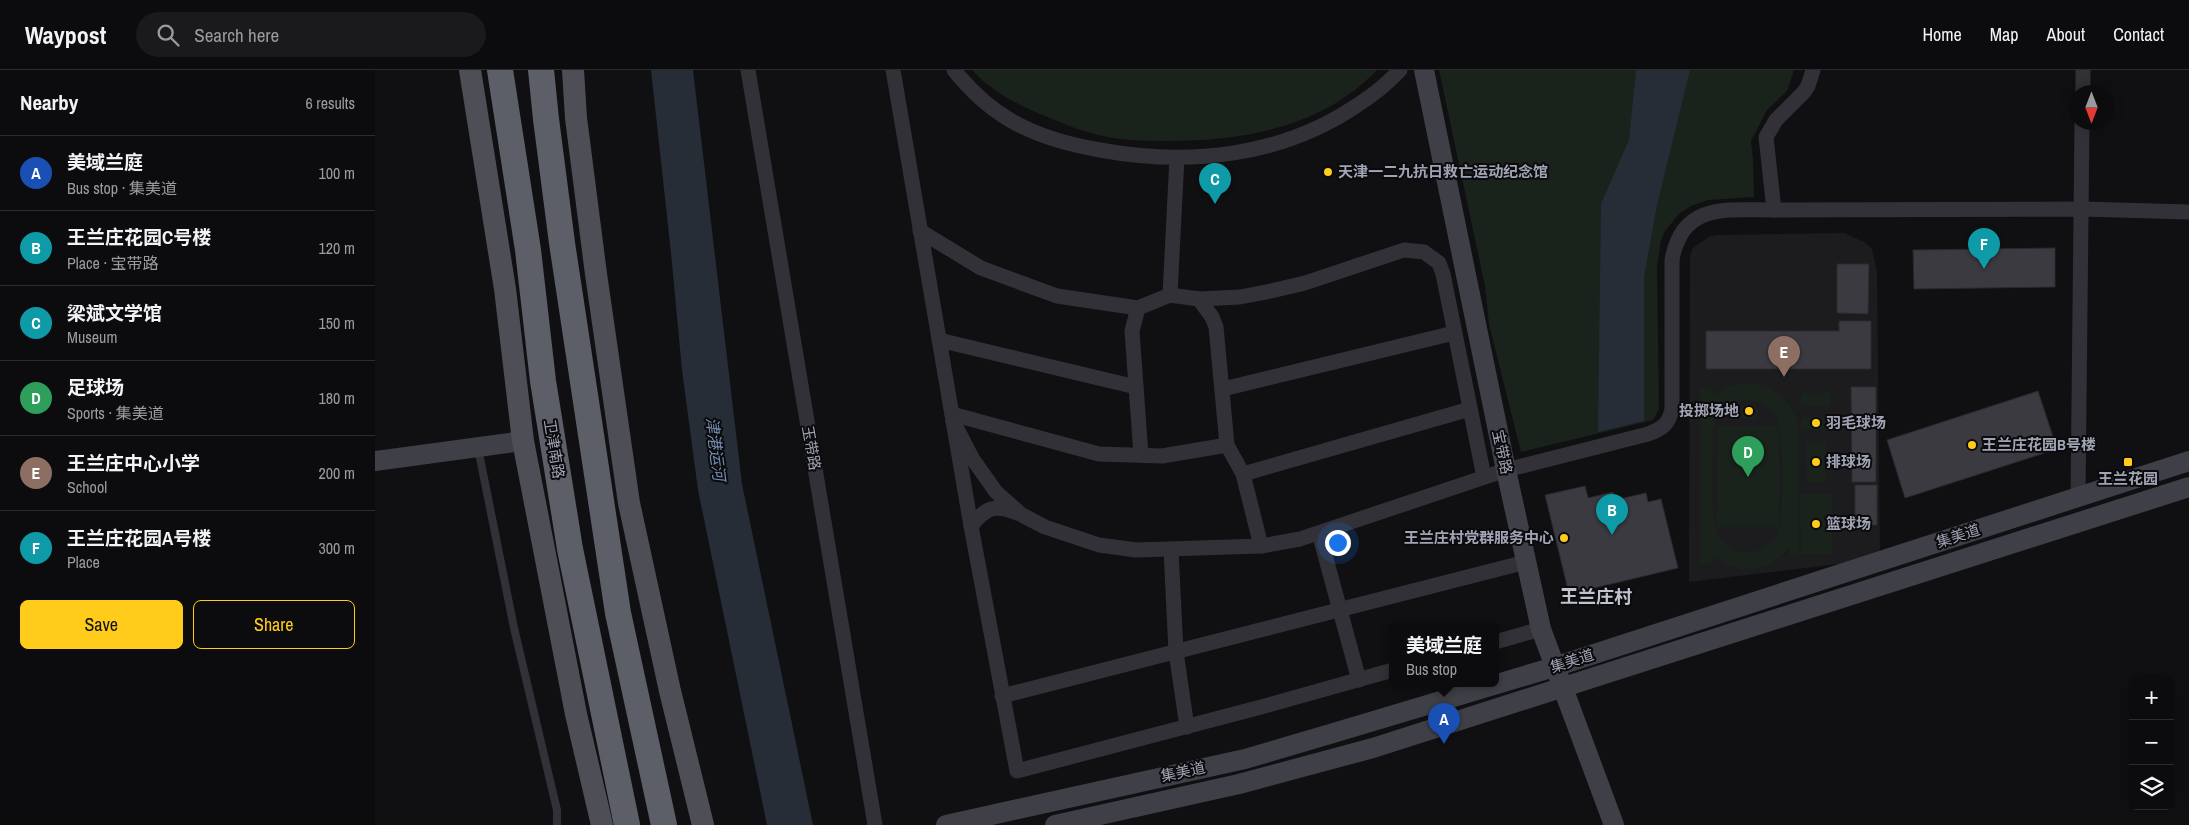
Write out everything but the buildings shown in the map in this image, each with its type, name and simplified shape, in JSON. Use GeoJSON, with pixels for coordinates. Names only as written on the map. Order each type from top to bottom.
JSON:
{"type":"FeatureCollection","features":[{"type":"Feature","properties":{"kind":"highway","name":"卫津南路"},"geometry":{"type":"LineString","coordinates":[[501,70],[528,250],[543,381],[570,550],[627,825]]}},
{"type":"Feature","properties":{"kind":"highway"},"geometry":{"type":"LineString","coordinates":[[541,70],[555,186],[617,613],[664,825]]}},
{"type":"Feature","properties":{"kind":"main road"},"geometry":{"type":"LineString","coordinates":[[470,70],[505,289],[523,441],[576,714],[602,825]]}},
{"type":"Feature","properties":{"kind":"main road"},"geometry":{"type":"LineString","coordinates":[[573,70],[576,118],[595,274],[629,503],[670,691],[703,825]]}},
{"type":"Feature","properties":{"kind":"main road","name":"宝带路"},"geometry":{"type":"LineString","coordinates":[[1424,70],[1525,562],[1541,629],[1614,825]]}},
{"type":"Feature","properties":{"kind":"main road"},"geometry":{"type":"LineString","coordinates":[[375,461],[523,441]]}},
{"type":"Feature","properties":{"kind":"main road","name":"集美道"},"geometry":{"type":"LineString","coordinates":[[1499,683],[2189,461]]}},
{"type":"Feature","properties":{"kind":"main road","name":"集美道"},"geometry":{"type":"LineString","coordinates":[[1055,825],[1307,766],[1562,688],[2189,487]]}},
{"type":"Feature","properties":{"kind":"main road","name":"集美道"},"geometry":{"type":"LineString","coordinates":[[945,825],[1245,759],[1487,687]]}},
{"type":"Feature","properties":{"kind":"street","name":"玉带路"},"geometry":{"type":"LineString","coordinates":[[748,70],[875,825]]}},
{"type":"Feature","properties":{"kind":"street"},"geometry":{"type":"LineString","coordinates":[[893,70],[971,526],[1017,771],[1187,727],[1389,671]]}},
{"type":"Feature","properties":{"kind":"street"},"geometry":{"type":"LineString","coordinates":[[954,70],[985,103],[1011,120],[1037,132],[1098,150],[1135,156],[1177,157],[1211,156],[1261,148],[1303,136],[1322,127],[1364,101],[1392,79],[1400,70]]}},
{"type":"Feature","properties":{"kind":"street"},"geometry":{"type":"LineString","coordinates":[[1773,210],[1766,137],[1776,120],[1804,92],[1813,70]]}},
{"type":"Feature","properties":{"kind":"street"},"geometry":{"type":"LineString","coordinates":[[2083,70],[2083,85]]}},
{"type":"Feature","properties":{"kind":"street"},"geometry":{"type":"LineString","coordinates":[[2078,497],[2083,130]]}},
{"type":"Feature","properties":{"kind":"street"},"geometry":{"type":"LineString","coordinates":[[1170,295],[1177,157]]}},
{"type":"Feature","properties":{"kind":"street"},"geometry":{"type":"LineString","coordinates":[[971,526],[987,510],[1005,508],[1045,527],[1099,545],[1136,550],[1261,546],[1300,539],[1506,470],[1648,434],[1666,425],[1672,409],[1672,260],[1679,236],[1695,218],[1708,212],[1723,210],[2082,209],[2189,212]]}},
{"type":"Feature","properties":{"kind":"street"},"geometry":{"type":"LineString","coordinates":[[920,231],[981,268],[1057,296],[1138,308],[1170,295],[1199,299],[1240,297],[1271,292],[1305,283],[1405,250],[1424,252],[1439,263],[1443,274],[1484,477]]}},
{"type":"Feature","properties":{"kind":"street"},"geometry":{"type":"LineString","coordinates":[[1199,299],[1212,317],[1215,327],[1223,389],[1227,445],[1243,474],[1261,546]]}},
{"type":"Feature","properties":{"kind":"street"},"geometry":{"type":"LineString","coordinates":[[1138,308],[1132,331],[1141,455]]}},
{"type":"Feature","properties":{"kind":"street"},"geometry":{"type":"LineString","coordinates":[[1223,389],[1454,332]]}},
{"type":"Feature","properties":{"kind":"street"},"geometry":{"type":"LineString","coordinates":[[939,340],[1136,387]]}},
{"type":"Feature","properties":{"kind":"street"},"geometry":{"type":"LineString","coordinates":[[1243,474],[1470,409]]}},
{"type":"Feature","properties":{"kind":"street"},"geometry":{"type":"LineString","coordinates":[[953,418],[1099,454],[1161,456],[1227,445]]}},
{"type":"Feature","properties":{"kind":"street"},"geometry":{"type":"LineString","coordinates":[[953,418],[972,458],[996,492],[1022,515]]}},
{"type":"Feature","properties":{"kind":"street"},"geometry":{"type":"LineString","coordinates":[[1319,533],[1359,680]]}},
{"type":"Feature","properties":{"kind":"street"},"geometry":{"type":"LineString","coordinates":[[1171,550],[1176,652],[1187,727]]}},
{"type":"Feature","properties":{"kind":"street"},"geometry":{"type":"LineString","coordinates":[[1002,696],[1525,562]]}},
{"type":"Feature","properties":{"kind":"street"},"geometry":{"type":"LineString","coordinates":[[1499,641],[1541,629]]}},
{"type":"Feature","properties":{"kind":"lane"},"geometry":{"type":"LineString","coordinates":[[478,447],[514,628],[557,810],[557,825]]}},
{"type":"Feature","properties":{"kind":"shaded area"},"geometry":{"type":"Polygon","coordinates":[[[972,70],[1377,70],[1356,89],[1333,105],[1308,117],[1282,126],[1227,138],[1146,141],[1120,139],[1074,128],[1035,112],[1006,97],[988,85],[972,70]]]}},
{"type":"Feature","properties":{"kind":"shaded area"},"geometry":{"type":"Polygon","coordinates":[[[1439,70],[1794,70],[1787,91],[1767,110],[1751,141],[1754,197],[1708,200],[1691,206],[1680,213],[1665,231],[1661,240],[1657,268],[1659,409],[1653,420],[1521,452],[1489,324],[1485,286],[1439,70]]]}},
{"type":"Feature","properties":{"kind":"shaded area"},"geometry":{"type":"Polygon","coordinates":[[[1844,233],[1864,242],[1872,249],[1877,272],[1880,559],[1689,582],[1690,255],[1693,248],[1710,236],[1719,235],[1844,233]]]}},
{"type":"Feature","properties":{"kind":"shaded area"},"geometry":{"type":"Polygon","coordinates":[[[1742,383],[1753,384],[1773,390],[1788,403],[1797,422],[1799,433],[1799,556],[1790,556],[1789,548],[1772,562],[1754,569],[1734,567],[1714,557],[1713,564],[1700,564],[1700,389],[1713,388],[1714,395],[1729,386],[1742,383]],[[1748,400],[1736,402],[1726,408],[1716,421],[1713,433],[1712,501],[1715,527],[1720,539],[1735,550],[1753,552],[1762,549],[1770,543],[1778,532],[1782,494],[1782,457],[1777,419],[1767,407],[1748,400]]]}},
{"type":"Feature","properties":{"kind":"shaded area","name":"羽毛球场"},"geometry":{"type":"Polygon","coordinates":[[[1801,393],[1830,393],[1830,406],[1800,405],[1801,393]]]}},
{"type":"Feature","properties":{"kind":"shaded area","name":"投掷场地"},"geometry":{"type":"Polygon","coordinates":[[[1754,404],[1758,412],[1758,420],[1728,417],[1754,404]]]}},
{"type":"Feature","properties":{"kind":"shaded area","name":"羽毛球场"},"geometry":{"type":"Polygon","coordinates":[[[1801,417],[1831,417],[1831,430],[1801,429],[1801,417]]]}},
{"type":"Feature","properties":{"kind":"shaded area"},"geometry":{"type":"Polygon","coordinates":[[[1717,426],[1779,426],[1779,527],[1717,527],[1717,426]]]}},
{"type":"Feature","properties":{"kind":"shaded area","name":"排球场"},"geometry":{"type":"Polygon","coordinates":[[[1806,441],[1826,441],[1826,482],[1807,482],[1806,441]]]}},
{"type":"Feature","properties":{"kind":"shaded area","name":"篮球场"},"geometry":{"type":"Polygon","coordinates":[[[1800,494],[1832,494],[1832,554],[1801,554],[1800,494]]]}},
{"type":"Feature","properties":{"kind":"water","name":"津港运河"},"geometry":{"type":"Polygon","coordinates":[[[651,70],[693,70],[742,484],[813,825],[767,825],[698,490],[682,370],[651,70]]]}},
{"type":"Feature","properties":{"kind":"water"},"geometry":{"type":"Polygon","coordinates":[[[1636,70],[1690,70],[1657,205],[1644,277],[1644,421],[1598,432],[1601,204],[1629,140],[1636,70]]]}},
{"type":"Feature","properties":{"kind":"place","name":"天津一二九抗日救亡运动纪念馆"},"geometry":{"type":"Point","coordinates":[1328,172]}},
{"type":"Feature","properties":{"kind":"place","name":"梁斌文学馆"},"geometry":{"type":"Point","coordinates":[1215,204]}},
{"type":"Feature","properties":{"kind":"place","name":"王兰庄花园A号楼"},"geometry":{"type":"Point","coordinates":[1984,269]}},
{"type":"Feature","properties":{"kind":"place","name":"王兰庄中心小学"},"geometry":{"type":"Point","coordinates":[1784,377]}},
{"type":"Feature","properties":{"kind":"place","name":"投掷场地"},"geometry":{"type":"Point","coordinates":[1749,411]}},
{"type":"Feature","properties":{"kind":"place","name":"羽毛球场"},"geometry":{"type":"Point","coordinates":[1816,423]}},
{"type":"Feature","properties":{"kind":"place","name":"王兰庄花园B号楼"},"geometry":{"type":"Point","coordinates":[1972,445]}},
{"type":"Feature","properties":{"kind":"place","name":"排球场"},"geometry":{"type":"Point","coordinates":[1816,462]}},
{"type":"Feature","properties":{"kind":"place","name":"王兰花园"},"geometry":{"type":"Point","coordinates":[2128,462]}},
{"type":"Feature","properties":{"kind":"place","name":"足球场"},"geometry":{"type":"Point","coordinates":[1748,477]}},
{"type":"Feature","properties":{"kind":"place","name":"篮球场"},"geometry":{"type":"Point","coordinates":[1816,524]}},
{"type":"Feature","properties":{"kind":"place","name":"王兰庄花园C号楼"},"geometry":{"type":"Point","coordinates":[1612,535]}},
{"type":"Feature","properties":{"kind":"place","name":"王兰庄村党群服务中心"},"geometry":{"type":"Point","coordinates":[1564,538]}},
{"type":"Feature","properties":{"kind":"place","name":"美域兰庭"},"geometry":{"type":"Point","coordinates":[1444,744]}},
{"type":"Feature","properties":{"kind":"district","name":"王兰庄村"},"geometry":{"type":"Point","coordinates":[1596,597]}}]}
